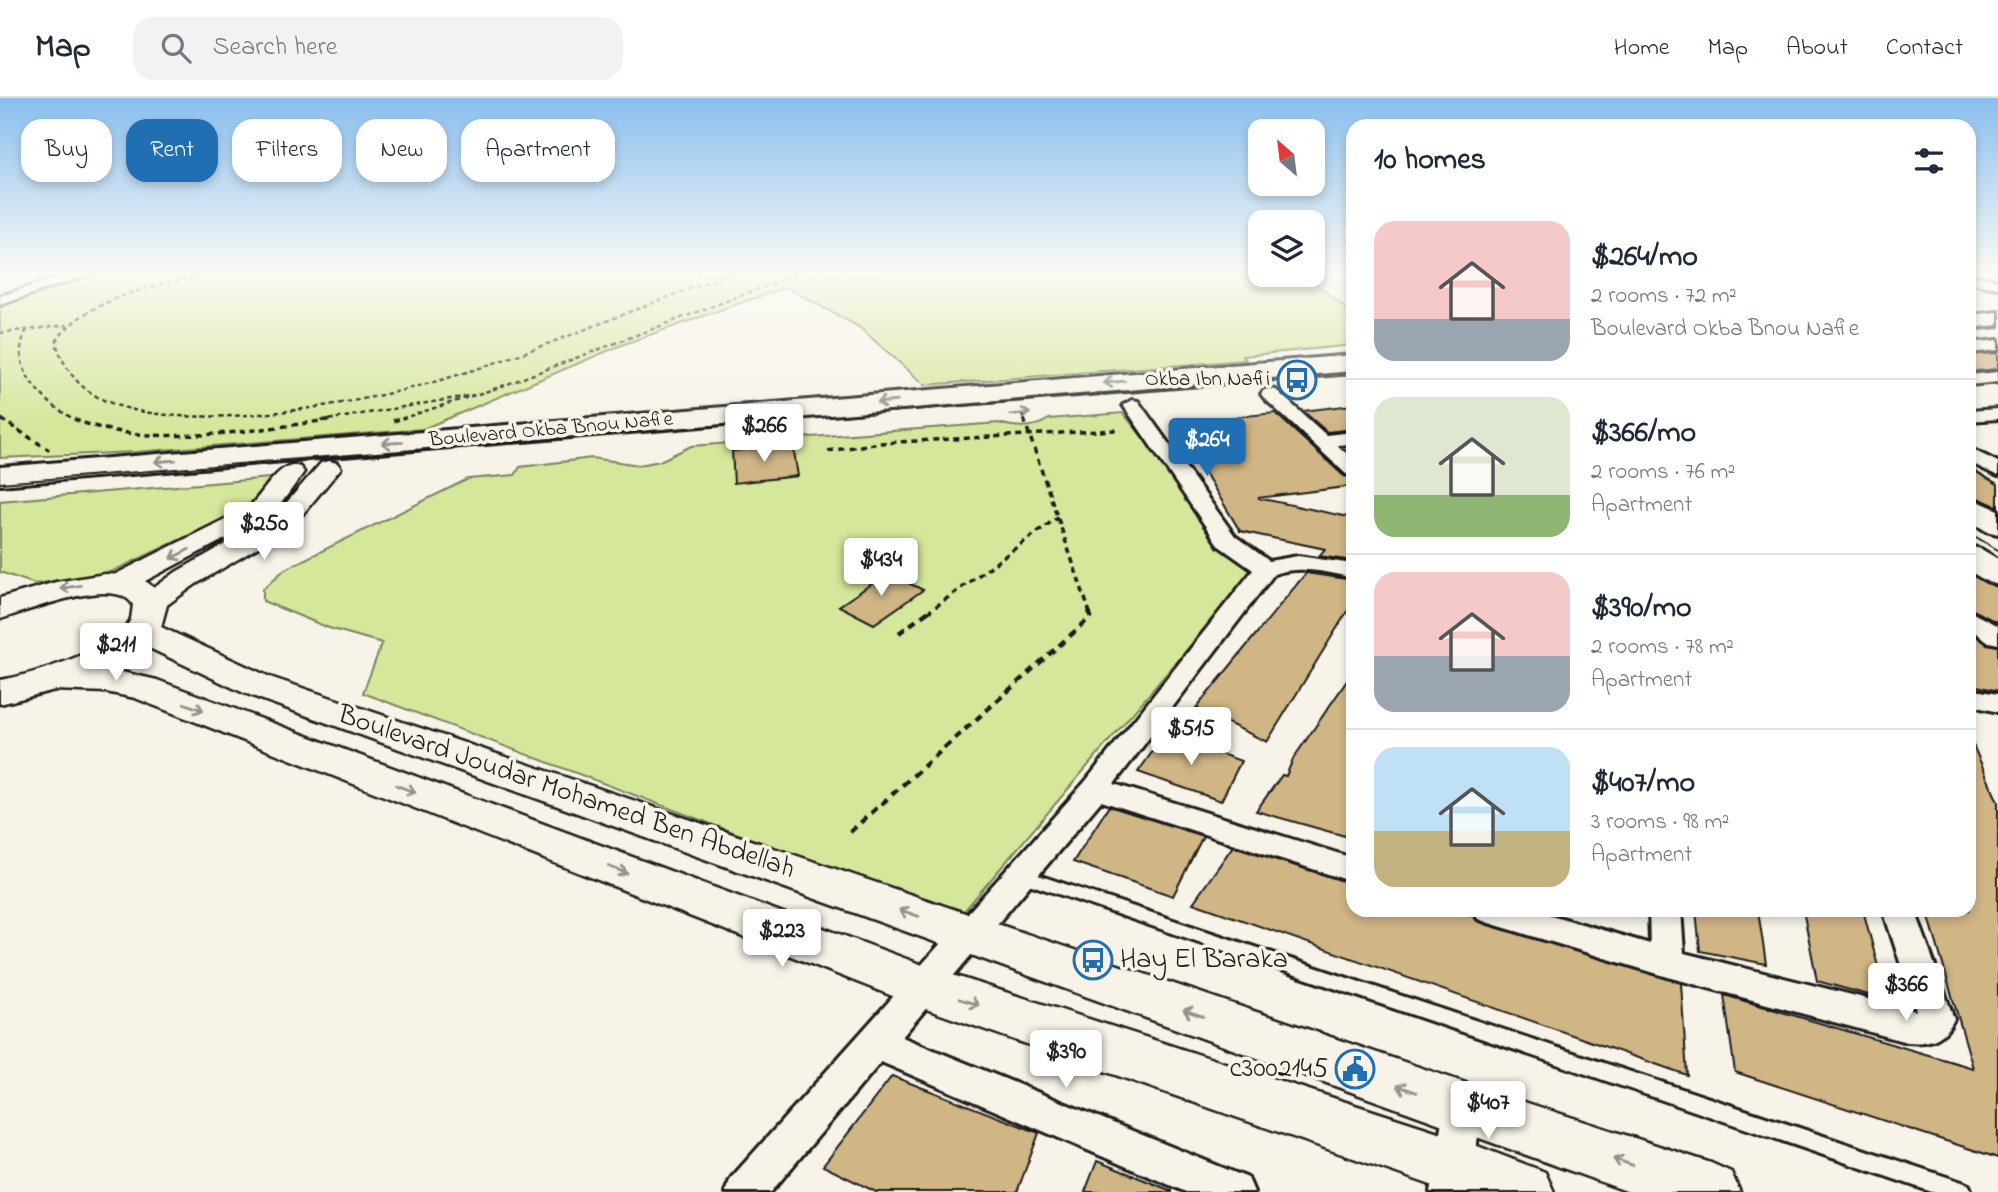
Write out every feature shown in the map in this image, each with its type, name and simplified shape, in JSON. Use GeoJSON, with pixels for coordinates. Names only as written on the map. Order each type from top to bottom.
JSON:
{"type":"FeatureCollection","features":[{"type":"Feature","properties":{"kind":"main road","name":"Boulevard Okba Bnou Nafie"},"geometry":{"type":"LineString","coordinates":[[0,476],[1346,364]]}},
{"type":"Feature","properties":{"kind":"main road","name":"Boulevard Okba Bnou Nafie"},"geometry":{"type":"LineString","coordinates":[[0,496],[329,468],[1026,425],[1132,405],[1346,387]]}},
{"type":"Feature","properties":{"kind":"main road"},"geometry":{"type":"LineString","coordinates":[[1976,511],[1998,524]]}},
{"type":"Feature","properties":{"kind":"main road"},"geometry":{"type":"LineString","coordinates":[[1976,560],[1998,574]]}},
{"type":"Feature","properties":{"kind":"main road","name":"Boulevard Joudar Mohamed Ben Abdellah"},"geometry":{"type":"LineString","coordinates":[[118,584],[144,594],[145,617],[257,685],[1463,1108],[1711,1192]]}},
{"type":"Feature","properties":{"kind":"main road"},"geometry":{"type":"LineString","coordinates":[[9,599],[86,585],[118,584]]}},
{"type":"Feature","properties":{"kind":"main road"},"geometry":{"type":"LineString","coordinates":[[0,692],[56,679],[107,656],[145,617]]}},
{"type":"Feature","properties":{"kind":"main road","name":"Boulevard Joudar Mohamed Ben Abdellah"},"geometry":{"type":"LineString","coordinates":[[56,679],[106,680],[144,688],[923,987],[1452,1178],[1525,1192]]}},
{"type":"Feature","properties":{"kind":"street"},"geometry":{"type":"LineString","coordinates":[[1976,347],[1998,345]]}},
{"type":"Feature","properties":{"kind":"street"},"geometry":{"type":"LineString","coordinates":[[1976,379],[1998,377]]}},
{"type":"Feature","properties":{"kind":"street"},"geometry":{"type":"LineString","coordinates":[[1270,394],[1346,463]]}},
{"type":"Feature","properties":{"kind":"street"},"geometry":{"type":"LineString","coordinates":[[1132,405],[1227,541],[1266,569]]}},
{"type":"Feature","properties":{"kind":"street"},"geometry":{"type":"LineString","coordinates":[[1976,416],[1998,414]]}},
{"type":"Feature","properties":{"kind":"street"},"geometry":{"type":"LineString","coordinates":[[1324,441],[1346,439]]}},
{"type":"Feature","properties":{"kind":"street"},"geometry":{"type":"LineString","coordinates":[[1976,455],[1998,453]]}},
{"type":"Feature","properties":{"kind":"street"},"geometry":{"type":"LineString","coordinates":[[1976,458],[1998,470]]}},
{"type":"Feature","properties":{"kind":"street"},"geometry":{"type":"LineString","coordinates":[[145,617],[186,578],[283,522],[329,468]]}},
{"type":"Feature","properties":{"kind":"street"},"geometry":{"type":"LineString","coordinates":[[118,584],[258,512],[271,500],[292,472]]}},
{"type":"Feature","properties":{"kind":"street"},"geometry":{"type":"LineString","coordinates":[[748,1191],[1095,789],[1266,569],[1282,562],[1301,561],[1346,570]]}},
{"type":"Feature","properties":{"kind":"street"},"geometry":{"type":"LineString","coordinates":[[1976,623],[1998,637]]}},
{"type":"Feature","properties":{"kind":"street"},"geometry":{"type":"LineString","coordinates":[[1976,698],[1998,703]]}},
{"type":"Feature","properties":{"kind":"street"},"geometry":{"type":"LineString","coordinates":[[1095,789],[1346,865]]}},
{"type":"Feature","properties":{"kind":"street"},"geometry":{"type":"LineString","coordinates":[[1518,917],[1668,963],[1907,1026],[1925,1028],[1936,1019],[1901,917]]}},
{"type":"Feature","properties":{"kind":"street"},"geometry":{"type":"LineString","coordinates":[[1665,917],[1668,963]]}},
{"type":"Feature","properties":{"kind":"street"},"geometry":{"type":"LineString","coordinates":[[875,1042],[1234,1192]]}},
{"type":"Feature","properties":{"kind":"street"},"geometry":{"type":"LineString","coordinates":[[1452,1178],[1463,1108]]}},
{"type":"Feature","properties":{"kind":"lane"},"geometry":{"type":"LineString","coordinates":[[1019,875],[1962,1192]]}},
{"type":"Feature","properties":{"kind":"path"},"geometry":{"type":"LineString","coordinates":[[67,325],[56,342],[59,358],[83,388],[99,399],[124,408],[157,414],[234,414],[354,400],[433,382],[592,324]]}},
{"type":"Feature","properties":{"kind":"path"},"geometry":{"type":"LineString","coordinates":[[387,422],[485,393],[662,324]]}},
{"type":"Feature","properties":{"kind":"path"},"geometry":{"type":"LineString","coordinates":[[0,334],[67,325]]}},
{"type":"Feature","properties":{"kind":"path"},"geometry":{"type":"LineString","coordinates":[[27,330],[23,336],[21,363],[35,389],[59,412],[83,423],[116,432],[157,435],[251,430],[344,420],[485,393]]}},
{"type":"Feature","properties":{"kind":"path"},"geometry":{"type":"LineString","coordinates":[[0,418],[59,455]]}},
{"type":"Feature","properties":{"kind":"path"},"geometry":{"type":"LineString","coordinates":[[828,451],[1026,425],[1116,430]]}},
{"type":"Feature","properties":{"kind":"path"},"geometry":{"type":"LineString","coordinates":[[850,832],[1091,617],[1026,425]]}},
{"type":"Feature","properties":{"kind":"path"},"geometry":{"type":"LineString","coordinates":[[899,633],[1058,517]]}},
{"type":"Feature","properties":{"kind":"green space"},"geometry":{"type":"Polygon","coordinates":[[[0,324],[681,324],[624,344],[423,429],[136,452],[0,458],[0,324]]]}},
{"type":"Feature","properties":{"kind":"green space"},"geometry":{"type":"Polygon","coordinates":[[[854,324],[1346,324],[1346,346],[1243,356],[1246,360],[925,385],[854,324]]]}},
{"type":"Feature","properties":{"kind":"green space"},"geometry":{"type":"Polygon","coordinates":[[[1123,413],[1253,572],[959,917],[363,693],[382,643],[329,628],[263,601],[263,589],[285,569],[468,479],[515,475],[520,467],[592,458],[639,465],[660,461],[691,446],[999,423],[1025,427],[1038,425],[1049,419],[1123,413]]]}},
{"type":"Feature","properties":{"kind":"green space"},"geometry":{"type":"Polygon","coordinates":[[[270,478],[247,508],[111,572],[35,584],[0,572],[0,501],[270,478]]]}},
{"type":"Feature","properties":{"kind":"building"},"geometry":{"type":"Polygon","coordinates":[[[1998,353],[1998,369],[1976,371],[1976,355],[1998,353]]]}},
{"type":"Feature","properties":{"kind":"building"},"geometry":{"type":"Polygon","coordinates":[[[1346,406],[1346,430],[1327,432],[1303,411],[1346,406]]]}},
{"type":"Feature","properties":{"kind":"building"},"geometry":{"type":"Polygon","coordinates":[[[1275,413],[1346,476],[1346,487],[1258,498],[1346,517],[1346,560],[1319,556],[1325,549],[1240,531],[1175,423],[1275,413]]]}},
{"type":"Feature","properties":{"kind":"building"},"geometry":{"type":"Polygon","coordinates":[[[793,445],[798,476],[734,483],[732,451],[793,445]]]}},
{"type":"Feature","properties":{"kind":"building"},"geometry":{"type":"Polygon","coordinates":[[[1976,472],[1998,484],[1998,507],[1976,497],[1976,472]]]}},
{"type":"Feature","properties":{"kind":"building"},"geometry":{"type":"Polygon","coordinates":[[[888,573],[923,590],[874,624],[839,606],[888,573]]]}},
{"type":"Feature","properties":{"kind":"building"},"geometry":{"type":"Polygon","coordinates":[[[1306,573],[1346,579],[1346,613],[1267,742],[1196,708],[1306,573]]]}},
{"type":"Feature","properties":{"kind":"building"},"geometry":{"type":"Polygon","coordinates":[[[1976,577],[1998,587],[1998,623],[1976,612],[1976,577]]]}},
{"type":"Feature","properties":{"kind":"building"},"geometry":{"type":"Polygon","coordinates":[[[1976,636],[1987,644],[1998,646],[1998,691],[1976,686],[1976,636]]]}},
{"type":"Feature","properties":{"kind":"building"},"geometry":{"type":"Polygon","coordinates":[[[1346,682],[1345,836],[1256,811],[1282,775],[1286,776],[1293,759],[1346,682]]]}},
{"type":"Feature","properties":{"kind":"building"},"geometry":{"type":"Polygon","coordinates":[[[1165,734],[1241,761],[1221,801],[1138,772],[1165,734]]]}},
{"type":"Feature","properties":{"kind":"building"},"geometry":{"type":"Polygon","coordinates":[[[1976,752],[1998,802],[1998,1158],[1735,1072],[1724,995],[1973,1068],[1929,917],[1976,917],[1976,752]]]}},
{"type":"Feature","properties":{"kind":"building"},"geometry":{"type":"Polygon","coordinates":[[[1109,806],[1203,836],[1173,896],[1073,862],[1109,806]]]}},
{"type":"Feature","properties":{"kind":"building"},"geometry":{"type":"Polygon","coordinates":[[[1233,846],[1346,882],[1346,917],[1474,917],[1488,925],[1681,983],[1687,1075],[1193,903],[1233,846]]]}},
{"type":"Feature","properties":{"kind":"building"},"geometry":{"type":"Polygon","coordinates":[[[1697,917],[1759,917],[1766,964],[1700,951],[1697,917]]]}},
{"type":"Feature","properties":{"kind":"building"},"geometry":{"type":"Polygon","coordinates":[[[1804,917],[1865,917],[1887,1000],[1817,981],[1804,917]]]}},
{"type":"Feature","properties":{"kind":"building"},"geometry":{"type":"Polygon","coordinates":[[[892,1076],[1039,1133],[1017,1192],[876,1192],[823,1166],[892,1076]]]}},
{"type":"Feature","properties":{"kind":"building"},"geometry":{"type":"Polygon","coordinates":[[[1097,1161],[1172,1191],[1172,1192],[1085,1192],[1097,1161]]]}},
{"type":"Feature","properties":{"kind":"tram line"},"geometry":{"type":"LineString","coordinates":[[1976,328],[1998,326]]}},
{"type":"Feature","properties":{"kind":"tram line"},"geometry":{"type":"LineString","coordinates":[[0,483],[1346,376]]}},
{"type":"Feature","properties":{"kind":"tram line"},"geometry":{"type":"LineString","coordinates":[[1976,537],[1998,550]]}},
{"type":"Feature","properties":{"kind":"place","name":"Okba Ibn Nafii"},"geometry":{"type":"Point","coordinates":[1297,380]}},
{"type":"Feature","properties":{"kind":"place","name":"Hay El Baraka"},"geometry":{"type":"Point","coordinates":[1093,960]}},
{"type":"Feature","properties":{"kind":"place","name":"c3002145"},"geometry":{"type":"Point","coordinates":[1355,1069]}}]}
